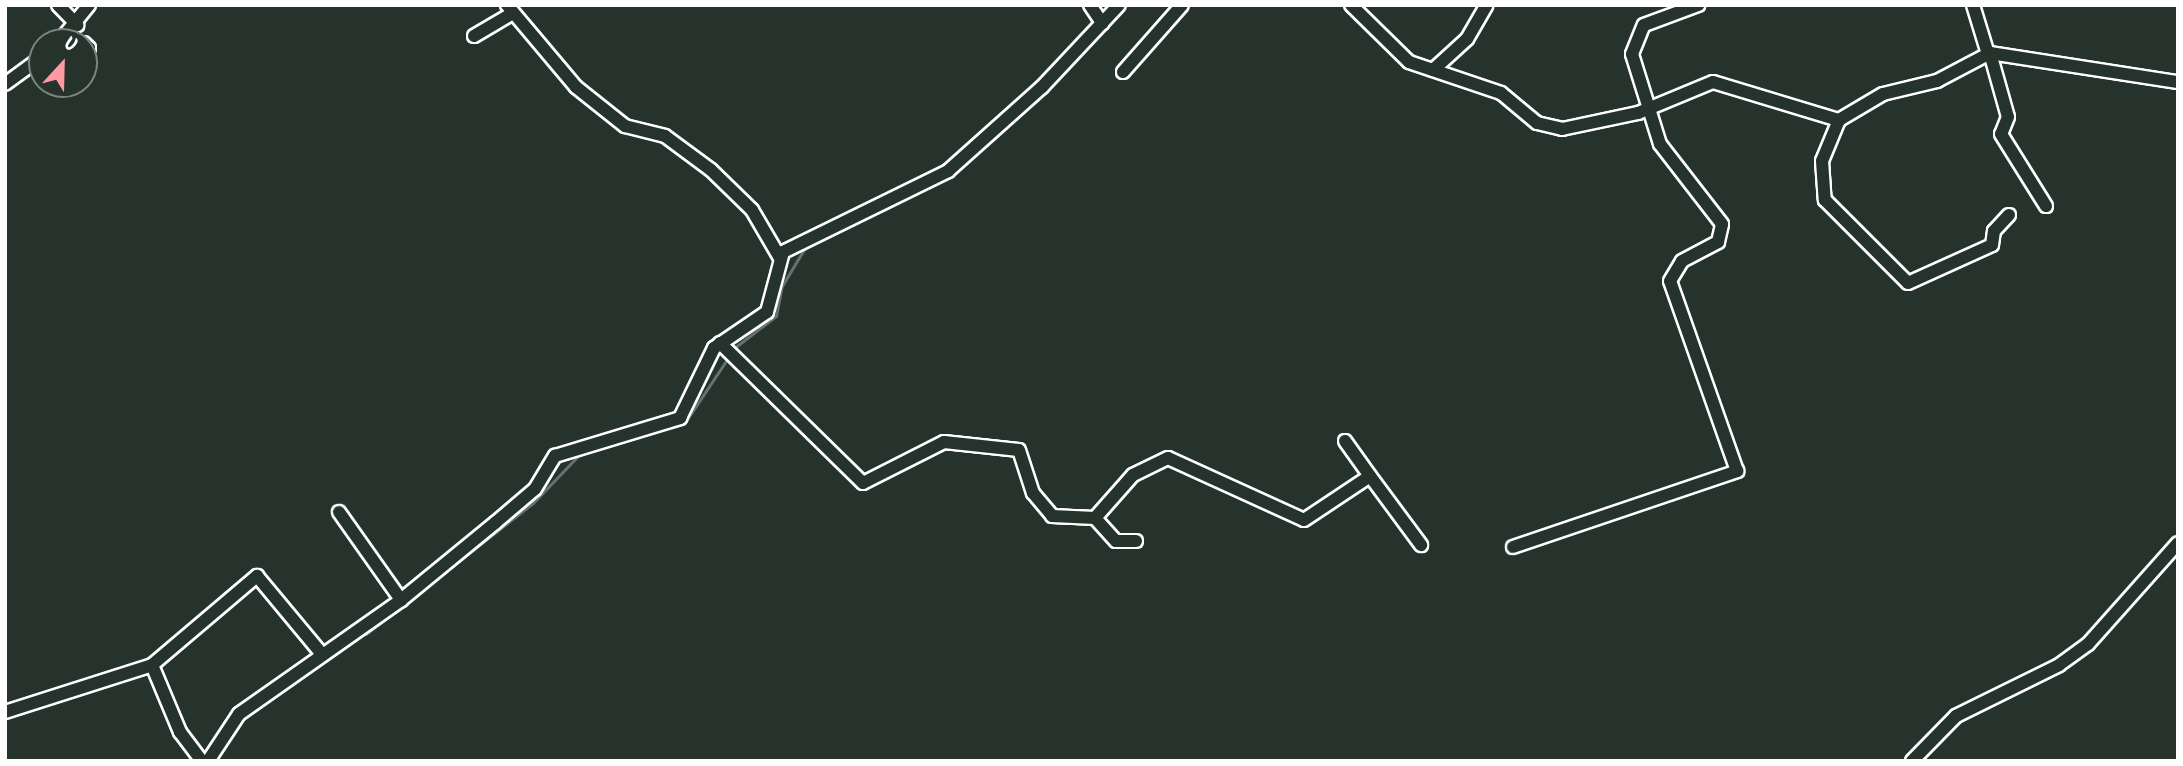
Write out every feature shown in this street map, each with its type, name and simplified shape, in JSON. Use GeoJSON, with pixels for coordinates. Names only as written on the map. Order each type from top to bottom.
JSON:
{"type":"FeatureCollection","features":[{"type":"Feature","properties":{"kind":"street"},"geometry":{"type":"LineString","coordinates":[[58,5],[72,28]]}},
{"type":"Feature","properties":{"kind":"street"},"geometry":{"type":"LineString","coordinates":[[74,28],[89,5]]}},
{"type":"Feature","properties":{"kind":"street"},"geometry":{"type":"LineString","coordinates":[[1090,5],[1102,23]]}},
{"type":"Feature","properties":{"kind":"street"},"geometry":{"type":"LineString","coordinates":[[208,761],[239,714],[321,653],[401,600],[535,489],[555,456],[680,418],[723,345],[767,312],[780,258],[820,228],[947,171],[1119,5]]}},
{"type":"Feature","properties":{"kind":"street"},"geometry":{"type":"LineString","coordinates":[[1123,72],[1182,5]]}},
{"type":"Feature","properties":{"kind":"street"},"geometry":{"type":"LineString","coordinates":[[1351,5],[1409,62],[1501,93],[1545,127],[1587,126],[1650,108],[1713,82],[1839,120]]}},
{"type":"Feature","properties":{"kind":"street"},"geometry":{"type":"LineString","coordinates":[[1433,70],[1467,39],[1487,5]]}},
{"type":"Feature","properties":{"kind":"street"},"geometry":{"type":"LineString","coordinates":[[1513,547],[1737,471],[1670,281],[1682,261],[1718,242],[1722,224],[1668,159],[1650,108],[1632,40],[1644,25],[1698,5]]}},
{"type":"Feature","properties":{"kind":"street"},"geometry":{"type":"LineString","coordinates":[[1973,5],[2008,117],[2001,134],[2046,206]]}},
{"type":"Feature","properties":{"kind":"street"},"geometry":{"type":"LineString","coordinates":[[474,36],[510,9],[581,91],[625,126],[665,136],[711,170],[752,210],[780,258]]}},
{"type":"Feature","properties":{"kind":"street"},"geometry":{"type":"LineString","coordinates":[[2009,215],[1994,231],[1992,245],[1908,282],[1825,200],[1822,162],[1839,120],[1883,94],[1937,81],[1989,54],[2178,82]]}},
{"type":"Feature","properties":{"kind":"street"},"geometry":{"type":"LineString","coordinates":[[5,84],[28,67]]}},
{"type":"Feature","properties":{"kind":"street"},"geometry":{"type":"LineString","coordinates":[[723,345],[863,483],[944,442],[1017,449],[1026,457],[1034,493],[1052,516],[1095,518],[1116,541],[1136,541]]}},
{"type":"Feature","properties":{"kind":"street"},"geometry":{"type":"LineString","coordinates":[[1345,441],[1421,545]]}},
{"type":"Feature","properties":{"kind":"street"},"geometry":{"type":"LineString","coordinates":[[1095,518],[1133,475],[1168,458],[1279,504],[1294,520],[1329,506],[1370,476]]}},
{"type":"Feature","properties":{"kind":"street"},"geometry":{"type":"LineString","coordinates":[[339,512],[401,600]]}},
{"type":"Feature","properties":{"kind":"street"},"geometry":{"type":"LineString","coordinates":[[1912,761],[1956,716],[2059,665],[2088,644],[2178,543]]}},
{"type":"Feature","properties":{"kind":"street"},"geometry":{"type":"LineString","coordinates":[[5,712],[152,665],[257,576],[321,653]]}},
{"type":"Feature","properties":{"kind":"street"},"geometry":{"type":"LineString","coordinates":[[152,665],[180,732],[202,761]]}},
{"type":"Feature","properties":{"kind":"waterway"},"geometry":{"type":"LineString","coordinates":[[953,174],[1021,113]]}},
{"type":"Feature","properties":{"kind":"waterway"},"geometry":{"type":"LineString","coordinates":[[733,349],[776,316],[782,286],[806,246]]}},
{"type":"Feature","properties":{"kind":"waterway"},"geometry":{"type":"LineString","coordinates":[[603,447],[684,424],[728,358]]}},
{"type":"Feature","properties":{"kind":"waterway"},"geometry":{"type":"LineString","coordinates":[[366,634],[533,503],[580,454]]}}]}
